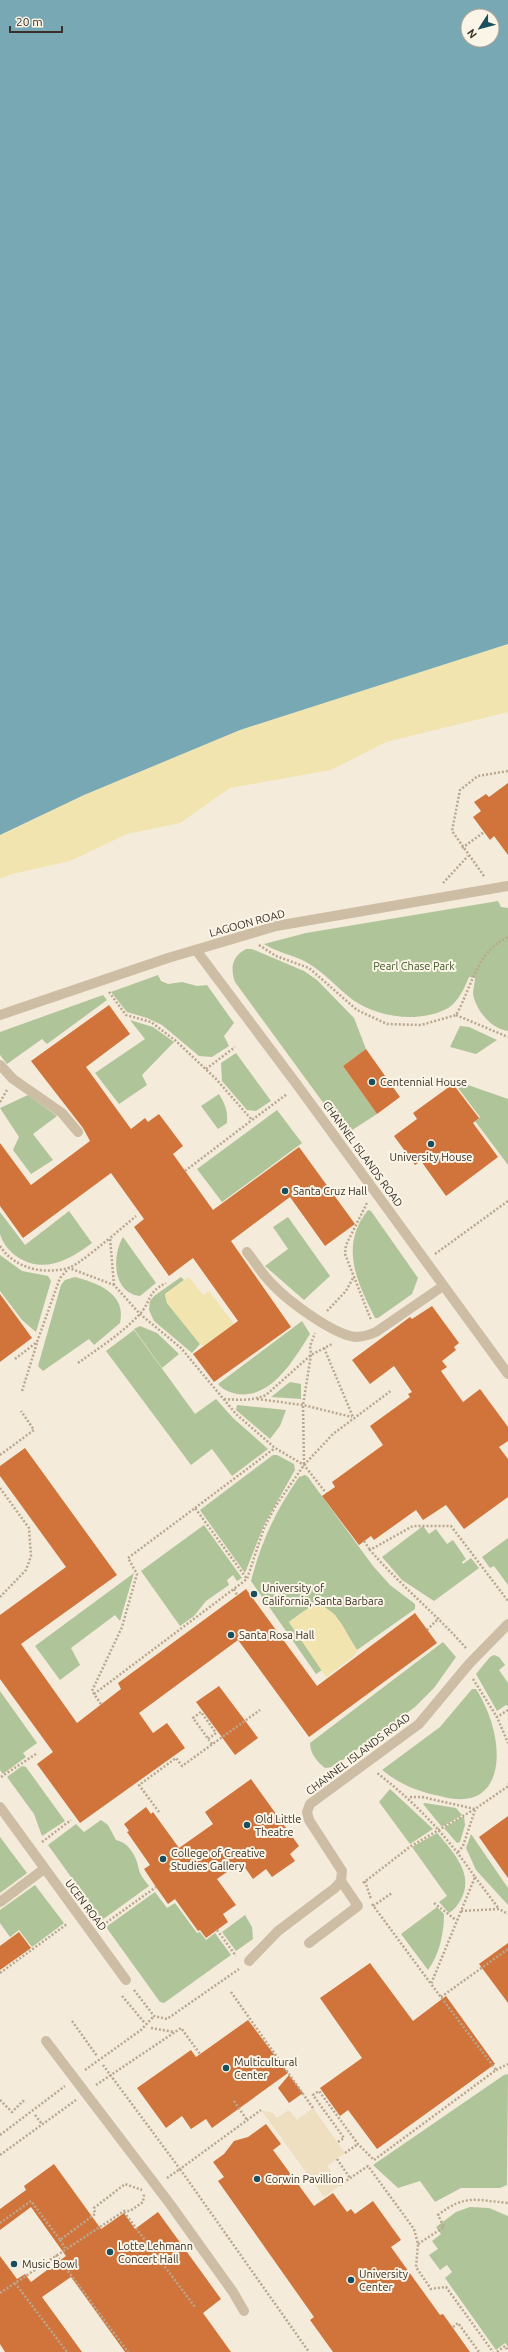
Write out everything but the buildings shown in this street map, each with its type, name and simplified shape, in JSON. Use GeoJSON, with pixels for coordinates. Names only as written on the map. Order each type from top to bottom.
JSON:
{"type":"FeatureCollection","features":[{"type":"Feature","properties":{"kind":"street","name":"LAGOON ROAD"},"geometry":{"type":"LineString","coordinates":[[0,1015],[103,979],[276,926],[508,886]]}},
{"type":"Feature","properties":{"kind":"street","name":"CHANNEL ISLANDS ROAD"},"geometry":{"type":"LineString","coordinates":[[196,950],[298,1086],[508,1374]]}},
{"type":"Feature","properties":{"kind":"street"},"geometry":{"type":"LineString","coordinates":[[0,1065],[13,1079],[62,1113],[78,1132]]}},
{"type":"Feature","properties":{"kind":"street"},"geometry":{"type":"LineString","coordinates":[[247,1252],[272,1284],[298,1306],[321,1322],[354,1337],[366,1336],[376,1332],[443,1286]]}},
{"type":"Feature","properties":{"kind":"street","name":"CHANNEL ISLANDS ROAD"},"geometry":{"type":"LineString","coordinates":[[341,1881],[342,1871],[309,1820],[308,1812],[310,1804],[419,1724],[474,1659],[508,1624]]}},
{"type":"Feature","properties":{"kind":"street","name":"UCEN ROAD"},"geometry":{"type":"LineString","coordinates":[[0,1807],[126,1980]]}},
{"type":"Feature","properties":{"kind":"street"},"geometry":{"type":"LineString","coordinates":[[0,1902],[44,1869]]}},
{"type":"Feature","properties":{"kind":"street"},"geometry":{"type":"LineString","coordinates":[[249,1961],[278,1931],[335,1888],[341,1881],[358,1906],[309,1943]]}},
{"type":"Feature","properties":{"kind":"street"},"geometry":{"type":"LineString","coordinates":[[46,2041],[174,2211],[233,2292],[244,2311]]}},
{"type":"Feature","properties":{"kind":"path"},"geometry":{"type":"LineString","coordinates":[[475,865],[462,848],[452,831],[460,790],[478,776],[508,771]]}},
{"type":"Feature","properties":{"kind":"path"},"geometry":{"type":"LineString","coordinates":[[462,848],[484,832]]}},
{"type":"Feature","properties":{"kind":"path"},"geometry":{"type":"LineString","coordinates":[[442,885],[468,856]]}},
{"type":"Feature","properties":{"kind":"path"},"geometry":{"type":"LineString","coordinates":[[251,933],[259,944],[276,956],[309,968],[357,1010],[387,1024],[421,1025],[456,1015],[508,1037]]}},
{"type":"Feature","properties":{"kind":"path"},"geometry":{"type":"LineString","coordinates":[[456,1015],[466,996],[482,958],[500,941],[508,937]]}},
{"type":"Feature","properties":{"kind":"path"},"geometry":{"type":"LineString","coordinates":[[103,979],[107,990],[126,1015],[160,1027],[206,1069],[252,1120]]}},
{"type":"Feature","properties":{"kind":"path"},"geometry":{"type":"LineString","coordinates":[[206,1069],[235,1047]]}},
{"type":"Feature","properties":{"kind":"path"},"geometry":{"type":"LineString","coordinates":[[185,1171],[298,1086]]}},
{"type":"Feature","properties":{"kind":"path"},"geometry":{"type":"LineString","coordinates":[[376,1194],[363,1208],[346,1245],[345,1254],[376,1332]]}},
{"type":"Feature","properties":{"kind":"path"},"geometry":{"type":"LineString","coordinates":[[425,1261],[508,1201]]}},
{"type":"Feature","properties":{"kind":"path"},"geometry":{"type":"LineString","coordinates":[[22,1391],[37,1342],[60,1278],[69,1268],[110,1238],[136,1216]]}},
{"type":"Feature","properties":{"kind":"path"},"geometry":{"type":"LineString","coordinates":[[110,1238],[114,1285]]}},
{"type":"Feature","properties":{"kind":"path"},"geometry":{"type":"LineString","coordinates":[[0,1246],[11,1259],[26,1268],[45,1270],[69,1268],[114,1285],[140,1314],[181,1348],[236,1414],[275,1448],[304,1465],[326,1493]]}},
{"type":"Feature","properties":{"kind":"path"},"geometry":{"type":"LineString","coordinates":[[78,1363],[115,1336],[140,1314],[154,1289],[166,1283]]}},
{"type":"Feature","properties":{"kind":"path"},"geometry":{"type":"LineString","coordinates":[[256,1399],[282,1382],[311,1355],[338,1340],[345,1334]]}},
{"type":"Feature","properties":{"kind":"path"},"geometry":{"type":"LineString","coordinates":[[15,1359],[37,1342]]}},
{"type":"Feature","properties":{"kind":"path"},"geometry":{"type":"LineString","coordinates":[[324,1348],[353,1418]]}},
{"type":"Feature","properties":{"kind":"path"},"geometry":{"type":"LineString","coordinates":[[304,1465],[303,1405],[311,1355]]}},
{"type":"Feature","properties":{"kind":"path"},"geometry":{"type":"LineString","coordinates":[[94,1694],[247,1579],[264,1528],[275,1507],[304,1465],[329,1438],[353,1418],[392,1390]]}},
{"type":"Feature","properties":{"kind":"path"},"geometry":{"type":"LineString","coordinates":[[223,1399],[256,1399],[303,1405],[353,1418]]}},
{"type":"Feature","properties":{"kind":"path"},"geometry":{"type":"LineString","coordinates":[[0,1455],[34,1430],[21,1410]]}},
{"type":"Feature","properties":{"kind":"path"},"geometry":{"type":"LineString","coordinates":[[101,1704],[92,1691],[122,1627],[137,1574],[128,1558],[275,1448]]}},
{"type":"Feature","properties":{"kind":"path"},"geometry":{"type":"LineString","coordinates":[[0,1488],[29,1528],[31,1556],[26,1570],[0,1597]]}},
{"type":"Feature","properties":{"kind":"path"},"geometry":{"type":"LineString","coordinates":[[195,1508],[247,1579]]}},
{"type":"Feature","properties":{"kind":"path"},"geometry":{"type":"LineString","coordinates":[[370,1550],[413,1526],[451,1526],[508,1601]]}},
{"type":"Feature","properties":{"kind":"path"},"geometry":{"type":"LineString","coordinates":[[364,1541],[395,1579],[439,1618],[466,1648]]}},
{"type":"Feature","properties":{"kind":"path"},"geometry":{"type":"LineString","coordinates":[[234,1589],[237,1595]]}},
{"type":"Feature","properties":{"kind":"path"},"geometry":{"type":"LineString","coordinates":[[428,1630],[439,1618]]}},
{"type":"Feature","properties":{"kind":"path"},"geometry":{"type":"LineString","coordinates":[[473,1679],[497,1717],[508,1743]]}},
{"type":"Feature","properties":{"kind":"path"},"geometry":{"type":"LineString","coordinates":[[159,1812],[139,1785],[176,1758],[182,1766],[260,1710]]}},
{"type":"Feature","properties":{"kind":"path"},"geometry":{"type":"LineString","coordinates":[[497,1717],[508,1710]]}},
{"type":"Feature","properties":{"kind":"path"},"geometry":{"type":"LineString","coordinates":[[208,1739],[216,1733],[201,1712],[193,1718],[208,1739],[212,1744]]}},
{"type":"Feature","properties":{"kind":"path"},"geometry":{"type":"LineString","coordinates":[[1,1777],[36,1754]]}},
{"type":"Feature","properties":{"kind":"path"},"geometry":{"type":"LineString","coordinates":[[376,1772],[409,1798],[439,1829],[458,1852],[499,1909],[508,1914]]}},
{"type":"Feature","properties":{"kind":"path"},"geometry":{"type":"LineString","coordinates":[[496,2070],[373,1906],[364,1882],[411,1846],[476,1809],[508,1786]]}},
{"type":"Feature","properties":{"kind":"path"},"geometry":{"type":"LineString","coordinates":[[409,1798],[422,1797],[476,1809]]}},
{"type":"Feature","properties":{"kind":"path"},"geometry":{"type":"LineString","coordinates":[[458,1852],[463,1846],[476,1809]]}},
{"type":"Feature","properties":{"kind":"path"},"geometry":{"type":"LineString","coordinates":[[41,1843],[71,1820]]}},
{"type":"Feature","properties":{"kind":"path"},"geometry":{"type":"LineString","coordinates":[[431,1984],[475,1876]]}},
{"type":"Feature","properties":{"kind":"path"},"geometry":{"type":"LineString","coordinates":[[101,1926],[156,1887]]}},
{"type":"Feature","properties":{"kind":"path"},"geometry":{"type":"LineString","coordinates":[[373,1906],[392,1893]]}},
{"type":"Feature","properties":{"kind":"path"},"geometry":{"type":"LineString","coordinates":[[434,1903],[456,1920]]}},
{"type":"Feature","properties":{"kind":"path"},"geometry":{"type":"LineString","coordinates":[[461,1911],[499,1909]]}},
{"type":"Feature","properties":{"kind":"path"},"geometry":{"type":"LineString","coordinates":[[0,1973],[68,1924]]}},
{"type":"Feature","properties":{"kind":"path"},"geometry":{"type":"LineString","coordinates":[[217,1930],[236,1956]]}},
{"type":"Feature","properties":{"kind":"path"},"geometry":{"type":"LineString","coordinates":[[441,1996],[508,1949]]}},
{"type":"Feature","properties":{"kind":"path"},"geometry":{"type":"LineString","coordinates":[[126,1980],[154,2016],[160,2019],[173,2017],[249,1961]]}},
{"type":"Feature","properties":{"kind":"path"},"geometry":{"type":"LineString","coordinates":[[231,1992],[313,2108]]}},
{"type":"Feature","properties":{"kind":"path"},"geometry":{"type":"LineString","coordinates":[[122,1996],[144,2022]]}},
{"type":"Feature","properties":{"kind":"path"},"geometry":{"type":"LineString","coordinates":[[72,2021],[97,2056]]}},
{"type":"Feature","properties":{"kind":"path"},"geometry":{"type":"LineString","coordinates":[[151,2028],[174,2033]]}},
{"type":"Feature","properties":{"kind":"path"},"geometry":{"type":"LineString","coordinates":[[0,2155],[85,2093],[181,2028],[200,2054]]}},
{"type":"Feature","properties":{"kind":"path"},"geometry":{"type":"LineString","coordinates":[[338,2142],[344,2138],[313,2095],[319,2091],[358,2144],[374,2160],[496,2070],[508,2064]]}},
{"type":"Feature","properties":{"kind":"path"},"geometry":{"type":"LineString","coordinates":[[103,2065],[180,2169],[309,2352]]}},
{"type":"Feature","properties":{"kind":"path"},"geometry":{"type":"LineString","coordinates":[[0,2100],[12,2112],[23,2101],[26,2104]]}},
{"type":"Feature","properties":{"kind":"path"},"geometry":{"type":"LineString","coordinates":[[234,2101],[247,2120]]}},
{"type":"Feature","properties":{"kind":"path"},"geometry":{"type":"LineString","coordinates":[[180,2169],[261,2110]]}},
{"type":"Feature","properties":{"kind":"path"},"geometry":{"type":"LineString","coordinates":[[35,2115],[42,2124]]}},
{"type":"Feature","properties":{"kind":"path"},"geometry":{"type":"LineString","coordinates":[[345,2153],[358,2144]]}},
{"type":"Feature","properties":{"kind":"path"},"geometry":{"type":"LineString","coordinates":[[337,2160],[350,2178]]}},
{"type":"Feature","properties":{"kind":"path"},"geometry":{"type":"LineString","coordinates":[[340,2185],[368,2166],[414,2230],[418,2244],[416,2267],[431,2289],[446,2287],[493,2352]]}},
{"type":"Feature","properties":{"kind":"path"},"geometry":{"type":"LineString","coordinates":[[60,2240],[95,2214],[94,2208],[126,2184]]}},
{"type":"Feature","properties":{"kind":"path"},"geometry":{"type":"LineString","coordinates":[[0,2294],[65,2248],[124,2211],[130,2211],[143,2202],[145,2191]]}},
{"type":"Feature","properties":{"kind":"path"},"geometry":{"type":"LineString","coordinates":[[418,2244],[444,2227],[438,2215],[456,2202],[469,2199],[508,2203]]}},
{"type":"Feature","properties":{"kind":"path"},"geometry":{"type":"LineString","coordinates":[[0,2223],[31,2201],[65,2248]]}},
{"type":"Feature","properties":{"kind":"path"},"geometry":{"type":"LineString","coordinates":[[124,2211],[195,2308]]}},
{"type":"Feature","properties":{"kind":"path"},"geometry":{"type":"LineString","coordinates":[[56,2255],[128,2352]]}},
{"type":"Feature","properties":{"kind":"path"},"geometry":{"type":"LineString","coordinates":[[15,2283],[66,2352]]}},
{"type":"Feature","properties":{"kind":"path"},"geometry":{"type":"LineString","coordinates":[[453,2327],[458,2324],[479,2352]]}},
{"type":"Feature","properties":{"kind":"path"},"geometry":{"type":"LineString","coordinates":[[498,2352],[505,2346],[508,2351]]}},
{"type":"Feature","properties":{"kind":"green space","name":"Pearl Chase Park"},"geometry":{"type":"Polygon","coordinates":[[[498,901],[501,907],[508,908],[508,1031],[496,1027],[490,1023],[477,1006],[473,994],[475,978],[469,977],[456,1001],[449,1008],[433,1014],[422,1016],[397,1016],[374,1011],[363,1006],[353,1000],[313,966],[264,944],[306,933],[498,901]]]}},
{"type":"Feature","properties":{"kind":"green space"},"geometry":{"type":"Polygon","coordinates":[[[246,949],[252,949],[304,971],[317,980],[354,1018],[366,1049],[343,1066],[377,1114],[346,1134],[235,982],[233,977],[233,963],[238,955],[246,949]]]}},
{"type":"Feature","properties":{"kind":"green space"},"geometry":{"type":"Polygon","coordinates":[[[158,975],[161,981],[168,984],[182,982],[197,986],[207,985],[234,1023],[224,1036],[229,1046],[212,1057],[199,1056],[162,1025],[147,1018],[127,1012],[111,992],[158,975]]]}},
{"type":"Feature","properties":{"kind":"green space"},"geometry":{"type":"Polygon","coordinates":[[[103,995],[107,1000],[47,1044],[42,1039],[7,1064],[0,1055],[0,1032],[103,995]]]}},
{"type":"Feature","properties":{"kind":"green space"},"geometry":{"type":"Polygon","coordinates":[[[130,1020],[153,1027],[174,1042],[142,1075],[147,1085],[119,1104],[95,1073],[145,1039],[130,1020]]]}},
{"type":"Feature","properties":{"kind":"green space"},"geometry":{"type":"Polygon","coordinates":[[[460,1026],[469,1027],[497,1040],[476,1054],[450,1047],[460,1026]]]}},
{"type":"Feature","properties":{"kind":"green space"},"geometry":{"type":"Polygon","coordinates":[[[236,1053],[271,1101],[256,1111],[247,1110],[222,1081],[221,1063],[236,1053]]]}},
{"type":"Feature","properties":{"kind":"green space"},"geometry":{"type":"Polygon","coordinates":[[[455,1084],[468,1085],[508,1099],[508,1165],[475,1121],[480,1117],[455,1084]]]}},
{"type":"Feature","properties":{"kind":"green space"},"geometry":{"type":"Polygon","coordinates":[[[219,1094],[226,1108],[227,1123],[218,1129],[201,1106],[219,1094]]]}},
{"type":"Feature","properties":{"kind":"green space"},"geometry":{"type":"Polygon","coordinates":[[[28,1095],[57,1116],[33,1134],[53,1160],[31,1174],[13,1150],[19,1137],[0,1108],[28,1095]]]}},
{"type":"Feature","properties":{"kind":"green space"},"geometry":{"type":"Polygon","coordinates":[[[277,1110],[302,1143],[222,1202],[197,1169],[277,1110]]]}},
{"type":"Feature","properties":{"kind":"green space"},"geometry":{"type":"Polygon","coordinates":[[[368,1210],[371,1211],[418,1278],[412,1294],[378,1318],[375,1318],[362,1291],[354,1264],[354,1237],[359,1224],[368,1210]]]}},
{"type":"Feature","properties":{"kind":"green space"},"geometry":{"type":"Polygon","coordinates":[[[69,1211],[92,1243],[65,1260],[46,1265],[26,1262],[11,1252],[1,1237],[0,1212],[25,1245],[69,1211]]]}},
{"type":"Feature","properties":{"kind":"green space"},"geometry":{"type":"Polygon","coordinates":[[[288,1217],[330,1276],[304,1300],[265,1266],[288,1249],[273,1227],[288,1217]]]}},
{"type":"Feature","properties":{"kind":"green space"},"geometry":{"type":"Polygon","coordinates":[[[123,1237],[156,1283],[140,1296],[131,1293],[124,1288],[119,1281],[116,1263],[119,1245],[123,1237]]]}},
{"type":"Feature","properties":{"kind":"green space"},"geometry":{"type":"Polygon","coordinates":[[[0,1255],[22,1271],[48,1276],[51,1281],[36,1332],[22,1320],[0,1291],[0,1255]]]}},
{"type":"Feature","properties":{"kind":"green space"},"geometry":{"type":"Polygon","coordinates":[[[75,1277],[93,1283],[109,1291],[115,1297],[119,1304],[121,1313],[120,1323],[94,1345],[89,1339],[43,1371],[38,1366],[61,1285],[65,1280],[75,1277]]]}},
{"type":"Feature","properties":{"kind":"green space"},"geometry":{"type":"Polygon","coordinates":[[[181,1277],[184,1280],[165,1294],[167,1303],[200,1344],[192,1353],[154,1321],[149,1310],[150,1301],[154,1296],[181,1277]]]}},
{"type":"Feature","properties":{"kind":"green space"},"geometry":{"type":"Polygon","coordinates":[[[302,1321],[310,1334],[297,1355],[281,1375],[271,1384],[250,1394],[237,1394],[222,1388],[218,1384],[302,1321]]]}},
{"type":"Feature","properties":{"kind":"green space"},"geometry":{"type":"Polygon","coordinates":[[[140,1326],[157,1333],[179,1354],[162,1368],[134,1329],[140,1326]]]}},
{"type":"Feature","properties":{"kind":"green space"},"geometry":{"type":"Polygon","coordinates":[[[134,1330],[195,1414],[216,1399],[233,1418],[268,1449],[232,1476],[212,1449],[191,1465],[106,1351],[134,1330]]]}},
{"type":"Feature","properties":{"kind":"green space"},"geometry":{"type":"Polygon","coordinates":[[[290,1382],[301,1384],[301,1399],[271,1397],[290,1382]]]}},
{"type":"Feature","properties":{"kind":"green space"},"geometry":{"type":"Polygon","coordinates":[[[237,1405],[286,1410],[280,1426],[270,1439],[236,1410],[237,1405]]]}},
{"type":"Feature","properties":{"kind":"green space"},"geometry":{"type":"Polygon","coordinates":[[[273,1455],[277,1455],[294,1464],[295,1470],[264,1525],[245,1573],[200,1510],[273,1455]]]}},
{"type":"Feature","properties":{"kind":"green space"},"geometry":{"type":"Polygon","coordinates":[[[305,1475],[308,1477],[373,1566],[390,1585],[415,1604],[415,1609],[357,1650],[335,1615],[322,1605],[304,1611],[289,1622],[322,1670],[316,1674],[251,1581],[259,1553],[276,1514],[299,1477],[305,1475]]]}},
{"type":"Feature","properties":{"kind":"green space"},"geometry":{"type":"Polygon","coordinates":[[[204,1525],[242,1578],[237,1581],[233,1575],[227,1580],[229,1585],[206,1601],[194,1616],[180,1626],[141,1571],[204,1525]]]}},
{"type":"Feature","properties":{"kind":"green space"},"geometry":{"type":"Polygon","coordinates":[[[423,1526],[429,1534],[436,1529],[447,1544],[453,1540],[466,1559],[462,1562],[463,1564],[471,1558],[479,1568],[434,1601],[402,1580],[382,1557],[423,1526]]]}},
{"type":"Feature","properties":{"kind":"green space"},"geometry":{"type":"Polygon","coordinates":[[[508,1538],[508,1585],[494,1566],[490,1568],[482,1557],[508,1538]]]}},
{"type":"Feature","properties":{"kind":"green space"},"geometry":{"type":"Polygon","coordinates":[[[134,1573],[120,1621],[115,1615],[71,1648],[80,1665],[60,1680],[35,1646],[134,1573]]]}},
{"type":"Feature","properties":{"kind":"green space"},"geometry":{"type":"Polygon","coordinates":[[[443,1642],[456,1657],[434,1688],[415,1707],[333,1767],[325,1768],[319,1763],[314,1757],[310,1743],[443,1642]]]}},
{"type":"Feature","properties":{"kind":"green space"},"geometry":{"type":"Polygon","coordinates":[[[494,1655],[499,1657],[505,1665],[499,1670],[508,1683],[508,1706],[506,1705],[497,1711],[476,1674],[490,1657],[494,1655]]]}},
{"type":"Feature","properties":{"kind":"green space"},"geometry":{"type":"Polygon","coordinates":[[[472,1689],[476,1689],[486,1709],[493,1730],[497,1750],[496,1769],[490,1784],[479,1795],[462,1799],[432,1794],[417,1790],[402,1783],[382,1770],[440,1727],[472,1689]]]}},
{"type":"Feature","properties":{"kind":"green space"},"geometry":{"type":"Polygon","coordinates":[[[0,1691],[37,1743],[23,1753],[26,1757],[3,1774],[0,1770],[0,1691]]]}},
{"type":"Feature","properties":{"kind":"green space"},"geometry":{"type":"Polygon","coordinates":[[[22,1766],[26,1767],[65,1821],[42,1836],[34,1814],[7,1777],[22,1766]]]}},
{"type":"Feature","properties":{"kind":"green space"},"geometry":{"type":"Polygon","coordinates":[[[390,1789],[433,1829],[410,1844],[379,1802],[390,1789]]]}},
{"type":"Feature","properties":{"kind":"green space"},"geometry":{"type":"Polygon","coordinates":[[[425,1803],[456,1808],[462,1815],[442,1827],[423,1804],[425,1803]]]}},
{"type":"Feature","properties":{"kind":"green space"},"geometry":{"type":"Polygon","coordinates":[[[464,1816],[465,1825],[460,1842],[457,1843],[444,1828],[464,1816]]]}},
{"type":"Feature","properties":{"kind":"green space"},"geometry":{"type":"Polygon","coordinates":[[[101,1820],[108,1825],[116,1840],[125,1844],[132,1852],[143,1878],[149,1886],[102,1920],[48,1845],[76,1824],[84,1832],[101,1820]]]}},
{"type":"Feature","properties":{"kind":"green space"},"geometry":{"type":"Polygon","coordinates":[[[437,1833],[456,1856],[464,1873],[464,1891],[460,1901],[449,1913],[439,1902],[447,1896],[412,1847],[437,1833]]]}},
{"type":"Feature","properties":{"kind":"green space"},"geometry":{"type":"Polygon","coordinates":[[[471,1834],[508,1888],[508,1905],[476,1870],[466,1848],[471,1834]]]}},
{"type":"Feature","properties":{"kind":"green space"},"geometry":{"type":"Polygon","coordinates":[[[0,1837],[27,1873],[0,1893],[0,1837]]]}},
{"type":"Feature","properties":{"kind":"green space"},"geometry":{"type":"Polygon","coordinates":[[[35,1885],[64,1923],[32,1947],[19,1930],[10,1937],[0,1923],[0,1910],[35,1885]]]}},
{"type":"Feature","properties":{"kind":"green space"},"geometry":{"type":"Polygon","coordinates":[[[155,1892],[167,1908],[175,1903],[197,1933],[200,1932],[206,1940],[215,1933],[231,1955],[164,2003],[160,2002],[106,1927],[155,1892]]]}},
{"type":"Feature","properties":{"kind":"green space"},"geometry":{"type":"Polygon","coordinates":[[[437,1907],[444,1914],[443,1929],[438,1951],[428,1970],[401,1934],[437,1907]]]}},
{"type":"Feature","properties":{"kind":"green space"},"geometry":{"type":"Polygon","coordinates":[[[245,1915],[252,1927],[253,1939],[236,1951],[222,1932],[245,1915]]]}},
{"type":"Feature","properties":{"kind":"green space"},"geometry":{"type":"Polygon","coordinates":[[[508,2074],[507,2185],[500,2188],[461,2188],[435,2202],[420,2181],[398,2188],[373,2165],[504,2075],[508,2074]]]}},
{"type":"Feature","properties":{"kind":"green space"},"geometry":{"type":"Polygon","coordinates":[[[470,2207],[489,2208],[508,2216],[508,2347],[505,2343],[496,2350],[445,2278],[452,2272],[447,2265],[440,2270],[429,2255],[438,2249],[432,2241],[441,2234],[436,2227],[456,2212],[470,2207]]]}},
{"type":"Feature","properties":{"kind":"sand"},"geometry":{"type":"Polygon","coordinates":[[[508,644],[508,712],[386,742],[331,770],[230,788],[180,823],[127,834],[70,861],[12,874],[0,879],[0,835],[84,795],[240,730],[508,644]]]}},
{"type":"Feature","properties":{"kind":"sand"},"geometry":{"type":"Polygon","coordinates":[[[189,1277],[203,1295],[209,1291],[234,1324],[204,1346],[200,1344],[167,1303],[165,1294],[189,1277]]]}},
{"type":"Feature","properties":{"kind":"sand"},"geometry":{"type":"Polygon","coordinates":[[[314,1604],[329,1610],[335,1616],[357,1650],[355,1655],[326,1677],[289,1622],[314,1604]]]}},
{"type":"Feature","properties":{"kind":"shaded area"},"geometry":{"type":"Polygon","coordinates":[[[313,2108],[345,2153],[327,2166],[340,2185],[324,2197],[261,2110],[273,2113],[277,2118],[289,2110],[297,2120],[313,2108]]]}},
{"type":"Feature","properties":{"kind":"water"},"geometry":{"type":"Polygon","coordinates":[[[0,0],[508,0],[508,644],[240,730],[84,795],[0,835],[0,0]]]}},
{"type":"Feature","properties":{"kind":"place","name":"Centennial House"},"geometry":{"type":"Point","coordinates":[372,1082]}},
{"type":"Feature","properties":{"kind":"place","name":"University House"},"geometry":{"type":"Point","coordinates":[431,1144]}},
{"type":"Feature","properties":{"kind":"place","name":"Santa Cruz Hall"},"geometry":{"type":"Point","coordinates":[285,1191]}},
{"type":"Feature","properties":{"kind":"place","name":"University of California, Santa Barbara"},"geometry":{"type":"Point","coordinates":[254,1594]}},
{"type":"Feature","properties":{"kind":"place","name":"Santa Rosa Hall"},"geometry":{"type":"Point","coordinates":[231,1635]}},
{"type":"Feature","properties":{"kind":"place","name":"Old Little Theatre"},"geometry":{"type":"Point","coordinates":[247,1825]}},
{"type":"Feature","properties":{"kind":"place","name":"College of Creative Studies Gallery"},"geometry":{"type":"Point","coordinates":[163,1859]}},
{"type":"Feature","properties":{"kind":"place","name":"Multicultural Center"},"geometry":{"type":"Point","coordinates":[226,2068]}},
{"type":"Feature","properties":{"kind":"place","name":"Corwin Pavillion"},"geometry":{"type":"Point","coordinates":[257,2179]}},
{"type":"Feature","properties":{"kind":"place","name":"Lotte Lehmann Concert Hall"},"geometry":{"type":"Point","coordinates":[110,2252]}},
{"type":"Feature","properties":{"kind":"place","name":"Music Bowl"},"geometry":{"type":"Point","coordinates":[14,2264]}},
{"type":"Feature","properties":{"kind":"place","name":"University Center"},"geometry":{"type":"Point","coordinates":[351,2280]}}]}
